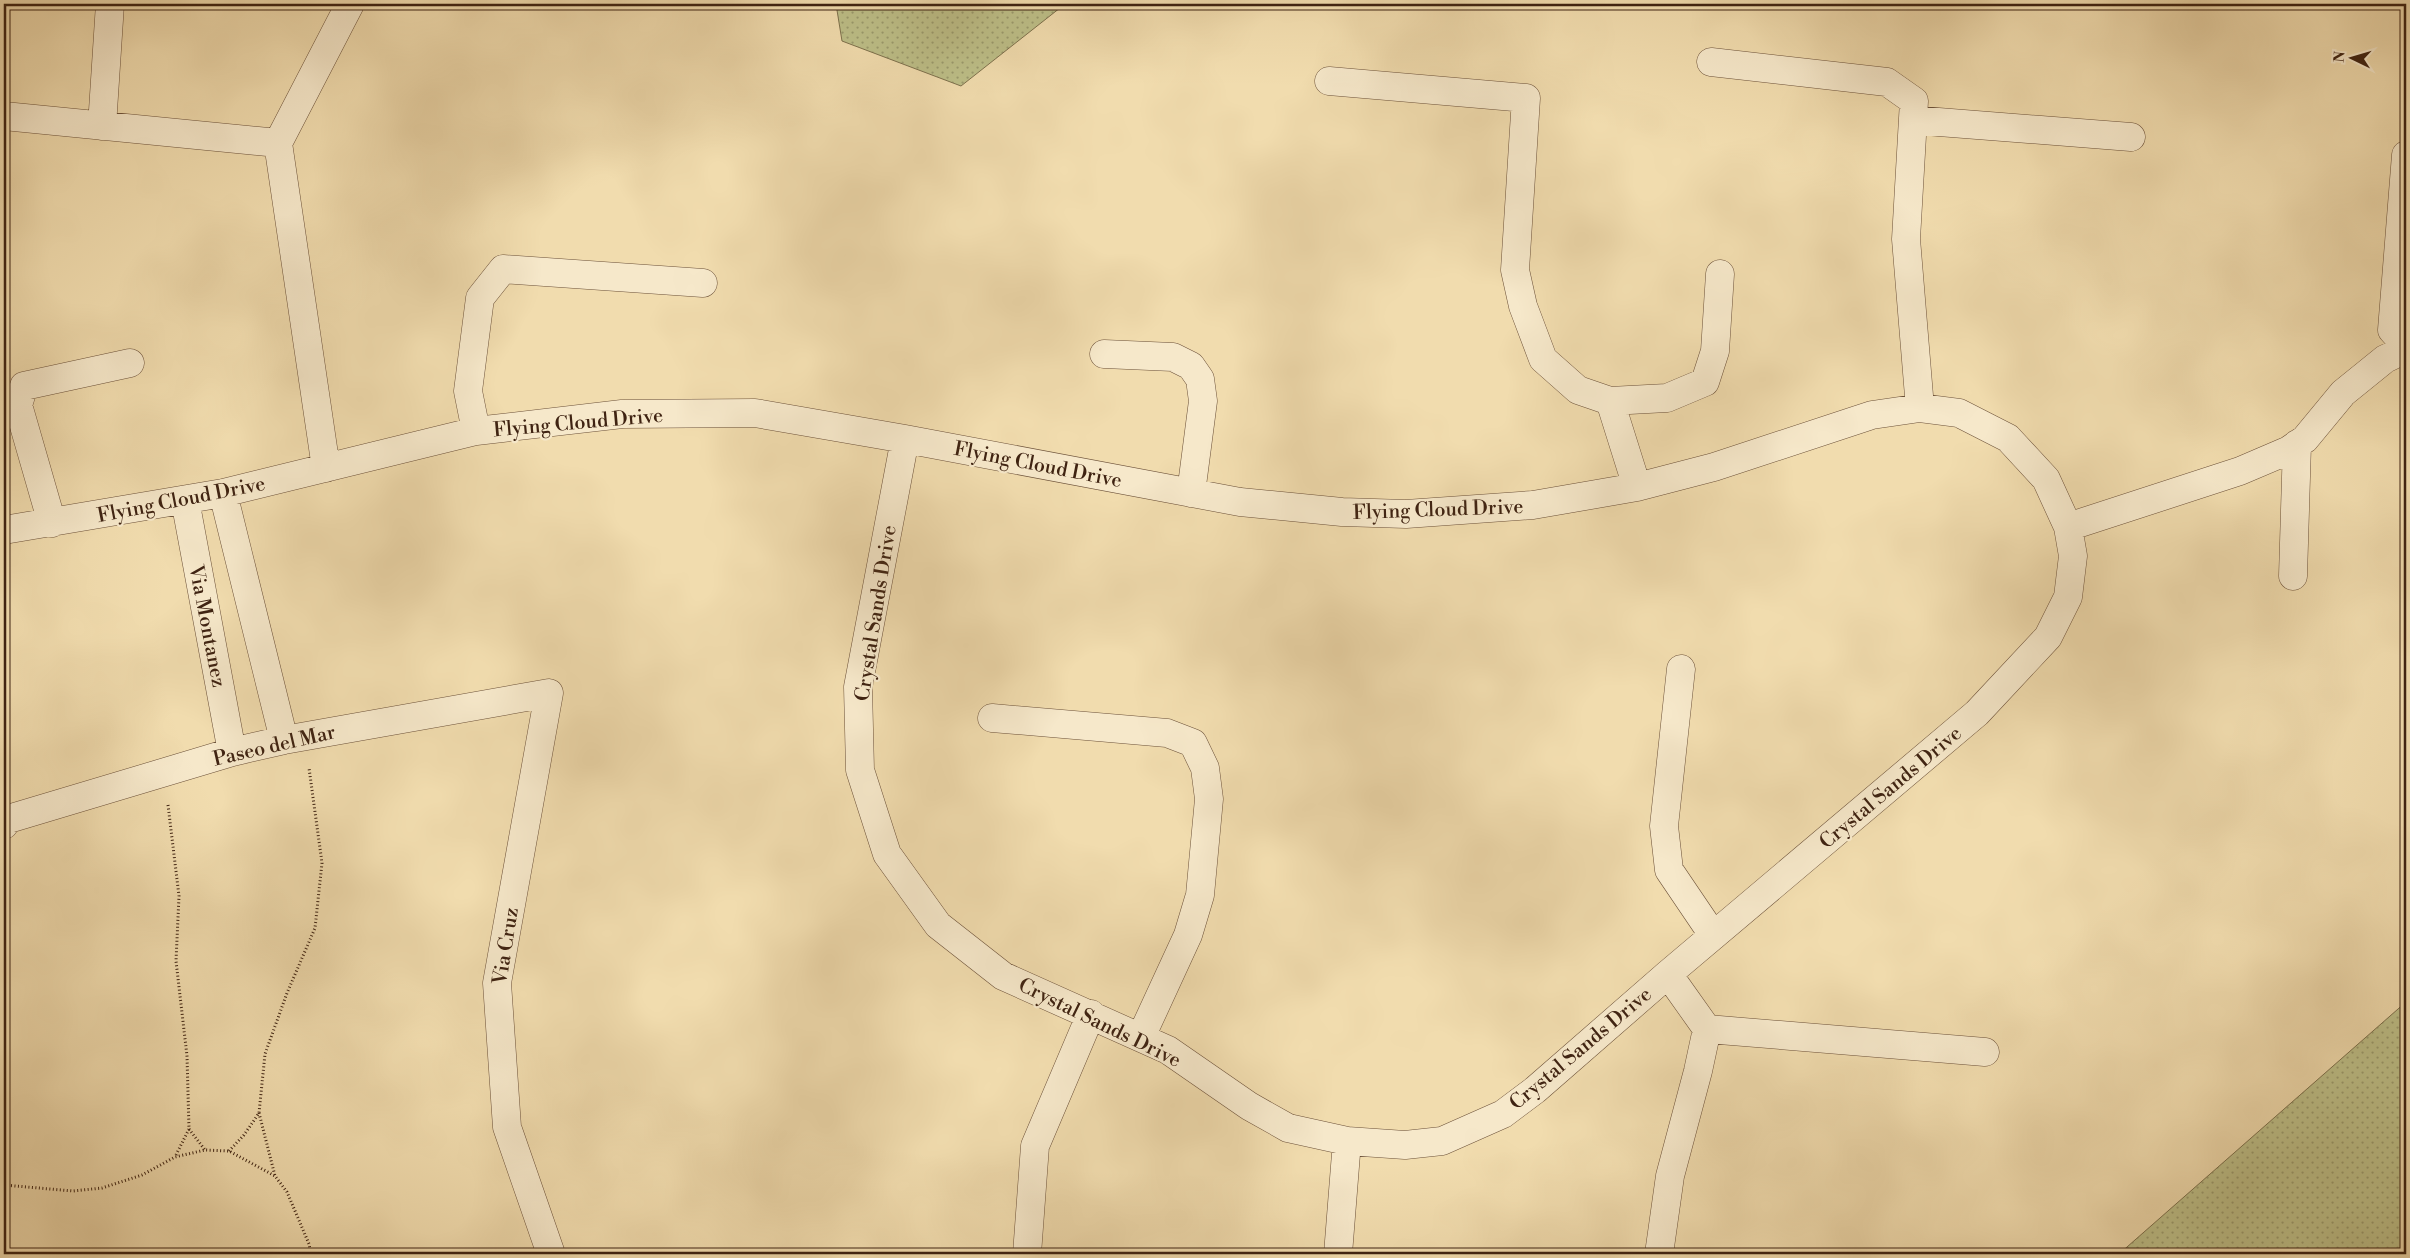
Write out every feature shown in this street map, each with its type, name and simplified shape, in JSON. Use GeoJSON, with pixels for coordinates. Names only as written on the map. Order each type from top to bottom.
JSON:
{"type":"FeatureCollection","features":[{"type":"Feature","properties":{"kind":"street"},"geometry":{"type":"LineString","coordinates":[[102,126],[110,4]]}},
{"type":"Feature","properties":{"kind":"street"},"geometry":{"type":"LineString","coordinates":[[326,468],[278,143],[350,4]]}},
{"type":"Feature","properties":{"kind":"street"},"geometry":{"type":"LineString","coordinates":[[1711,62],[1887,82],[1914,101],[1906,239],[1920,408]]}},
{"type":"Feature","properties":{"kind":"street"},"geometry":{"type":"LineString","coordinates":[[1329,81],[1526,98],[1515,270],[1523,306],[1542,359],[1578,390],[1610,401],[1667,398],[1705,382],[1715,351],[1720,274]]}},
{"type":"Feature","properties":{"kind":"street"},"geometry":{"type":"LineString","coordinates":[[4,116],[278,143]]}},
{"type":"Feature","properties":{"kind":"street"},"geometry":{"type":"LineString","coordinates":[[1912,120],[2131,137]]}},
{"type":"Feature","properties":{"kind":"street"},"geometry":{"type":"LineString","coordinates":[[2068,527],[2240,470],[2289,450],[2305,439],[2343,393],[2386,359],[2406,347],[2392,330],[2406,155]]}},
{"type":"Feature","properties":{"kind":"street"},"geometry":{"type":"LineString","coordinates":[[476,431],[468,391],[480,298],[503,269],[703,284]]}},
{"type":"Feature","properties":{"kind":"street"},"geometry":{"type":"LineString","coordinates":[[1104,354],[1173,357],[1191,366],[1200,378],[1204,401],[1191,493]]}},
{"type":"Feature","properties":{"kind":"street"},"geometry":{"type":"LineString","coordinates":[[52,523],[18,405],[24,386],[130,364]]}},
{"type":"Feature","properties":{"kind":"street"},"geometry":{"type":"LineString","coordinates":[[1610,401],[1637,487]]}},
{"type":"Feature","properties":{"kind":"street","name":"Flying Cloud Drive"},"geometry":{"type":"LineString","coordinates":[[4,530],[223,493],[476,431],[622,414],[755,414],[905,438],[1240,502],[1324,510],[1406,514],[1533,505],[1637,487],[1714,467],[1872,415],[1920,408],[1959,413],[2008,438],[2046,478]]}},
{"type":"Feature","properties":{"kind":"street","name":"Crystal Sands Drive"},"geometry":{"type":"LineString","coordinates":[[905,438],[858,687],[860,770],[887,854],[938,925],[1003,976],[1092,1014],[1168,1050],[1249,1106],[1288,1128],[1347,1141],[1406,1145],[1442,1141],[1503,1114],[1535,1090],[1713,935],[1978,713],[2048,637],[2068,597],[2073,556],[2068,527],[2046,478]]}},
{"type":"Feature","properties":{"kind":"street"},"geometry":{"type":"LineString","coordinates":[[2293,576],[2297,444]]}},
{"type":"Feature","properties":{"kind":"street"},"geometry":{"type":"LineString","coordinates":[[223,493],[294,738]]}},
{"type":"Feature","properties":{"kind":"street","name":"Via Montanez"},"geometry":{"type":"LineString","coordinates":[[185,500],[232,752]]}},
{"type":"Feature","properties":{"kind":"street"},"geometry":{"type":"LineString","coordinates":[[1681,669],[1664,826],[1669,870],[1713,935]]}},
{"type":"Feature","properties":{"kind":"street","name":"Paseo del Mar"},"geometry":{"type":"LineString","coordinates":[[4,823],[232,752],[294,738],[549,693]]}},
{"type":"Feature","properties":{"kind":"street","name":"Via Cruz"},"geometry":{"type":"LineString","coordinates":[[549,693],[497,983],[507,1127],[551,1254]]}},
{"type":"Feature","properties":{"kind":"street"},"geometry":{"type":"LineString","coordinates":[[992,718],[1167,733],[1193,743],[1205,768],[1209,799],[1200,895],[1188,935],[1141,1037]]}},
{"type":"Feature","properties":{"kind":"street"},"geometry":{"type":"LineString","coordinates":[[1659,1254],[1670,1176],[1698,1072],[1707,1029],[1668,974]]}},
{"type":"Feature","properties":{"kind":"street"},"geometry":{"type":"LineString","coordinates":[[1027,1254],[1035,1146],[1092,1014]]}},
{"type":"Feature","properties":{"kind":"street"},"geometry":{"type":"LineString","coordinates":[[1707,1029],[1985,1052]]}},
{"type":"Feature","properties":{"kind":"street"},"geometry":{"type":"LineString","coordinates":[[1338,1254],[1347,1141]]}},
{"type":"Feature","properties":{"kind":"path"},"geometry":{"type":"LineString","coordinates":[[294,738],[322,863],[315,928],[287,993],[265,1054],[259,1112],[275,1176],[287,1192],[309,1244],[311,1254]]}},
{"type":"Feature","properties":{"kind":"path"},"geometry":{"type":"LineString","coordinates":[[161,773],[169,809],[179,896],[176,961],[186,1056],[189,1129],[175,1157]]}},
{"type":"Feature","properties":{"kind":"path"},"geometry":{"type":"LineString","coordinates":[[228,1151],[244,1135],[259,1112]]}},
{"type":"Feature","properties":{"kind":"path"},"geometry":{"type":"LineString","coordinates":[[189,1129],[205,1150]]}},
{"type":"Feature","properties":{"kind":"path"},"geometry":{"type":"LineString","coordinates":[[4,1185],[73,1191],[102,1188],[142,1175],[175,1157],[205,1150],[228,1151],[275,1176]]}},
{"type":"Feature","properties":{"kind":"green space"},"geometry":{"type":"Polygon","coordinates":[[[836,4],[1065,4],[961,86],[842,41],[836,4]]]}},
{"type":"Feature","properties":{"kind":"green space"},"geometry":{"type":"Polygon","coordinates":[[[2406,1002],[2406,1254],[2119,1254],[2406,1002]]]}}]}
